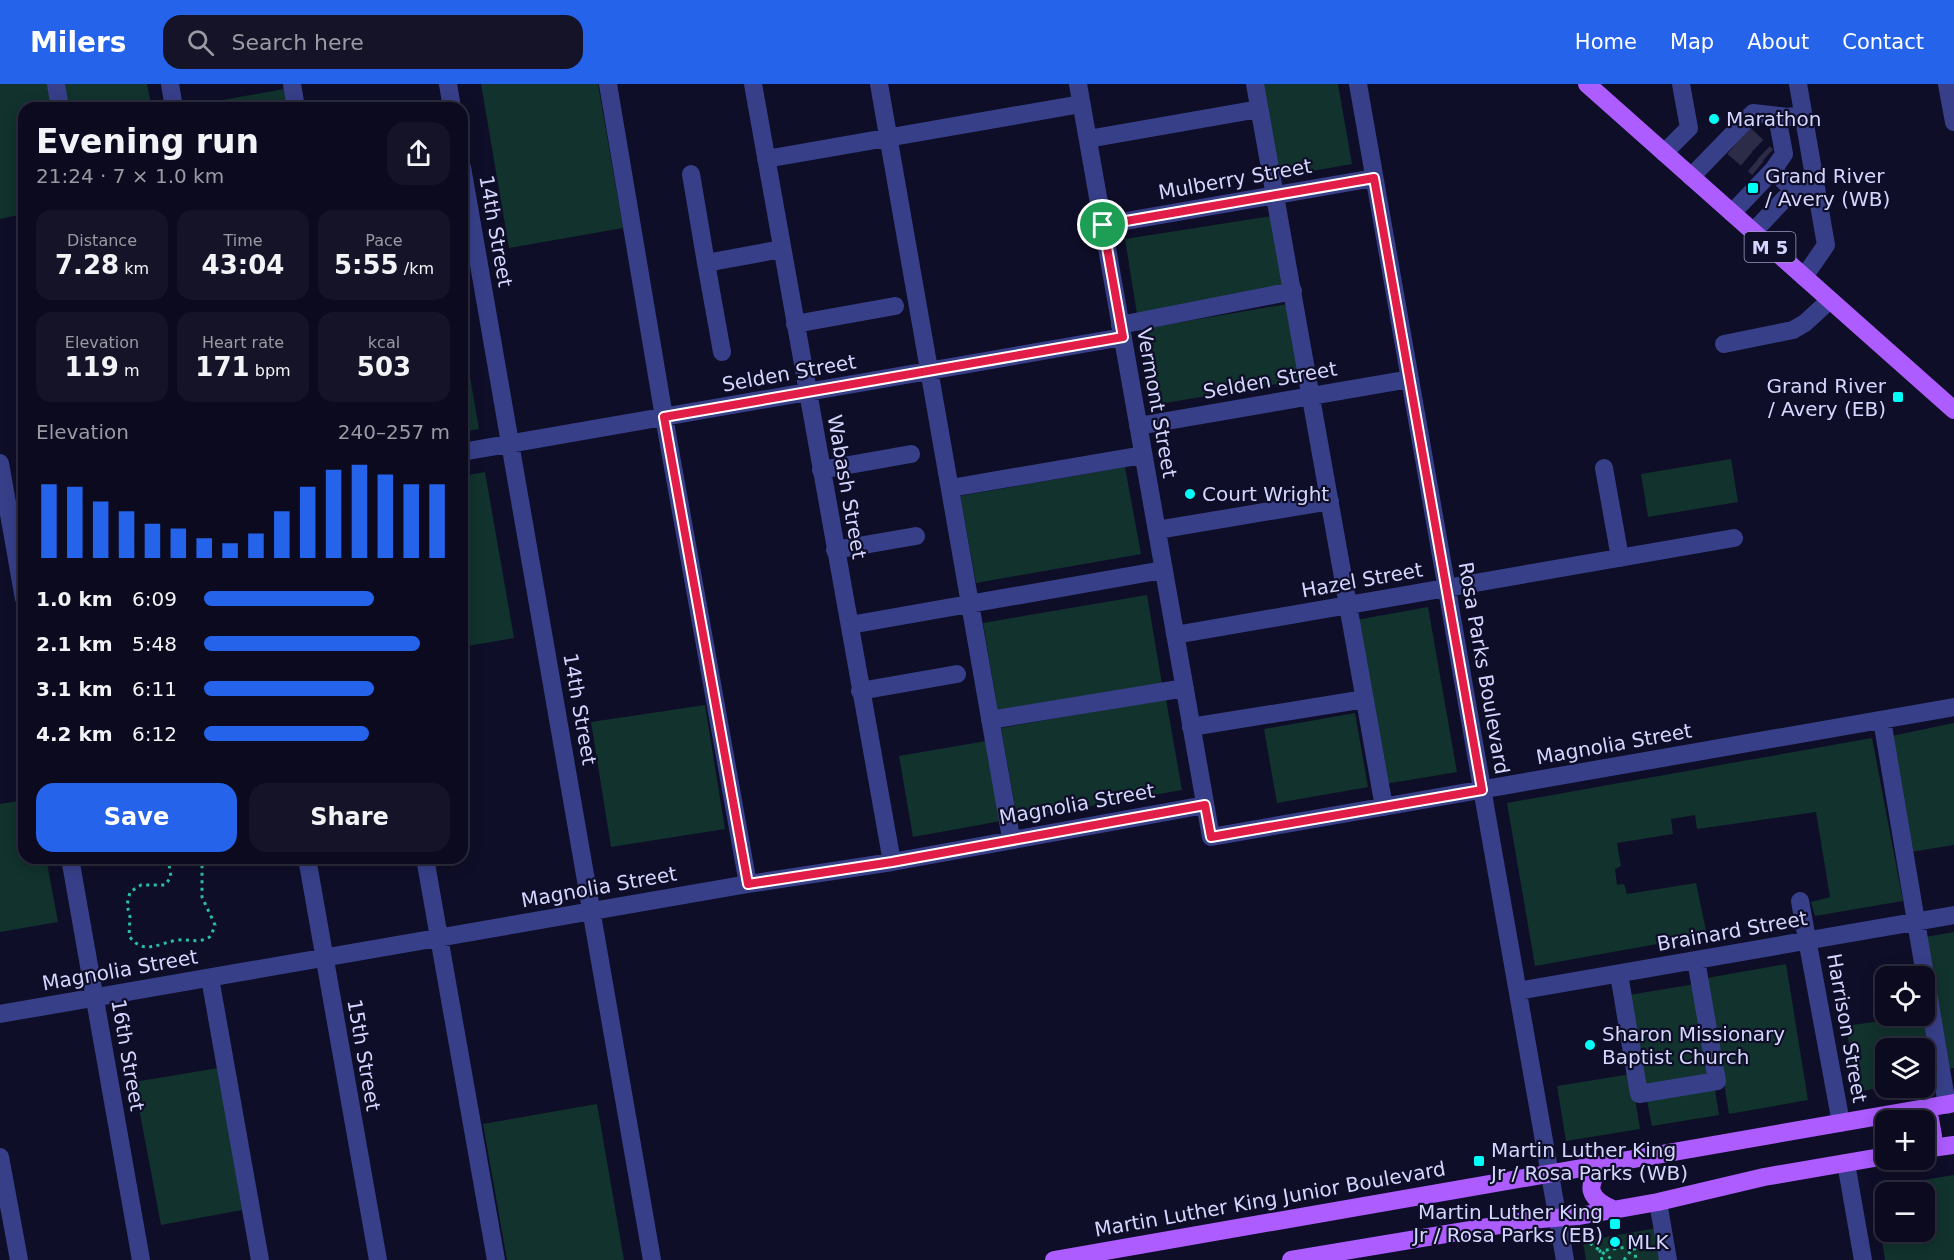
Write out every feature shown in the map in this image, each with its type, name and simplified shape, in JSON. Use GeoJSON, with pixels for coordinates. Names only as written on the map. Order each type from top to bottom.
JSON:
{"type":"FeatureCollection","features":[{"type":"Feature","properties":{"kind":"main road","name":"M 5"},"geometry":{"type":"LineString","coordinates":[[1587,84],[1954,410]]}},
{"type":"Feature","properties":{"kind":"main road","name":"Martin Luther King Junior Boulevard"},"geometry":{"type":"LineString","coordinates":[[1914,1110],[1951,1104]]}},
{"type":"Feature","properties":{"kind":"main road","name":"Martin Luther King Junior Boulevard"},"geometry":{"type":"LineString","coordinates":[[1054,1260],[1875,1117]]}},
{"type":"Feature","properties":{"kind":"main road"},"geometry":{"type":"LineString","coordinates":[[1935,1147],[1954,1144]]}},
{"type":"Feature","properties":{"kind":"main road"},"geometry":{"type":"LineString","coordinates":[[1291,1260],[1518,1221],[1558,1220],[1658,1202],[1764,1177],[1875,1158]]}},
{"type":"Feature","properties":{"kind":"main road"},"geometry":{"type":"LineString","coordinates":[[1604,1164],[1592,1179],[1592,1191],[1598,1202],[1615,1210]]}},
{"type":"Feature","properties":{"kind":"main road"},"geometry":{"type":"LineString","coordinates":[[1114,1260],[1127,1247]]}},
{"type":"Feature","properties":{"kind":"street"},"geometry":{"type":"LineString","coordinates":[[56,84],[59,102]]}},
{"type":"Feature","properties":{"kind":"street"},"geometry":{"type":"LineString","coordinates":[[170,84],[173,102]]}},
{"type":"Feature","properties":{"kind":"street"},"geometry":{"type":"LineString","coordinates":[[292,84],[295,102]]}},
{"type":"Feature","properties":{"kind":"street"},"geometry":{"type":"LineString","coordinates":[[448,84],[451,102]]}},
{"type":"Feature","properties":{"kind":"street"},"geometry":{"type":"LineString","coordinates":[[608,84],[664,417],[748,884]]}},
{"type":"Feature","properties":{"kind":"street","name":"Wabash Street"},"geometry":{"type":"LineString","coordinates":[[753,84],[892,862]]}},
{"type":"Feature","properties":{"kind":"street"},"geometry":{"type":"LineString","coordinates":[[879,84],[1011,838]]}},
{"type":"Feature","properties":{"kind":"street","name":"Vermont Street"},"geometry":{"type":"LineString","coordinates":[[1078,84],[1211,837]]}},
{"type":"Feature","properties":{"kind":"street"},"geometry":{"type":"LineString","coordinates":[[1255,84],[1384,807]]}},
{"type":"Feature","properties":{"kind":"street","name":"Rosa Parks Boulevard"},"geometry":{"type":"LineString","coordinates":[[1358,84],[1565,1260]]}},
{"type":"Feature","properties":{"kind":"street"},"geometry":{"type":"LineString","coordinates":[[1664,153],[1689,128],[1681,84]]}},
{"type":"Feature","properties":{"kind":"street"},"geometry":{"type":"LineString","coordinates":[[1798,84],[1826,245],[1804,277]]}},
{"type":"Feature","properties":{"kind":"street"},"geometry":{"type":"LineString","coordinates":[[1947,84],[1954,122]]}},
{"type":"Feature","properties":{"kind":"street"},"geometry":{"type":"LineString","coordinates":[[766,159],[1081,104]]}},
{"type":"Feature","properties":{"kind":"street"},"geometry":{"type":"LineString","coordinates":[[1088,139],[1259,109]]}},
{"type":"Feature","properties":{"kind":"street"},"geometry":{"type":"LineString","coordinates":[[1691,177],[1735,137],[1753,113],[1777,116],[1803,114]]}},
{"type":"Feature","properties":{"kind":"street"},"geometry":{"type":"LineString","coordinates":[[1732,213],[1766,165],[1784,154],[1777,116]]}},
{"type":"Feature","properties":{"kind":"street"},"geometry":{"type":"LineString","coordinates":[[1766,165],[1793,190],[1801,192],[1815,184]]}},
{"type":"Feature","properties":{"kind":"street"},"geometry":{"type":"LineString","coordinates":[[691,174],[722,352]]}},
{"type":"Feature","properties":{"kind":"street","name":"Mulberry Street"},"geometry":{"type":"LineString","coordinates":[[1103,225],[1374,178]]}},
{"type":"Feature","properties":{"kind":"street"},"geometry":{"type":"LineString","coordinates":[[1753,232],[1793,190]]}},
{"type":"Feature","properties":{"kind":"street","name":"14th Street"},"geometry":{"type":"LineString","coordinates":[[468,202],[652,1260]]}},
{"type":"Feature","properties":{"kind":"street"},"geometry":{"type":"LineString","coordinates":[[706,263],[782,249]]}},
{"type":"Feature","properties":{"kind":"street","name":"Selden Street"},"geometry":{"type":"LineString","coordinates":[[468,451],[930,371],[1121,331],[1293,291]]}},
{"type":"Feature","properties":{"kind":"street"},"geometry":{"type":"LineString","coordinates":[[1724,344],[1793,330],[1805,323],[1830,300]]}},
{"type":"Feature","properties":{"kind":"street"},"geometry":{"type":"LineString","coordinates":[[795,324],[895,306]]}},
{"type":"Feature","properties":{"kind":"street","name":"Selden Street"},"geometry":{"type":"LineString","coordinates":[[1138,426],[1410,379]]}},
{"type":"Feature","properties":{"kind":"street"},"geometry":{"type":"LineString","coordinates":[[821,470],[911,454]]}},
{"type":"Feature","properties":{"kind":"street"},"geometry":{"type":"LineString","coordinates":[[951,488],[1143,455]]}},
{"type":"Feature","properties":{"kind":"street"},"geometry":{"type":"LineString","coordinates":[[0,463],[18,564]]}},
{"type":"Feature","properties":{"kind":"street"},"geometry":{"type":"LineString","coordinates":[[1604,468],[1620,558]]}},
{"type":"Feature","properties":{"kind":"street"},"geometry":{"type":"LineString","coordinates":[[1156,530],[1330,501]]}},
{"type":"Feature","properties":{"kind":"street"},"geometry":{"type":"LineString","coordinates":[[835,550],[916,536]]}},
{"type":"Feature","properties":{"kind":"street","name":"Hazel Street"},"geometry":{"type":"LineString","coordinates":[[1175,635],[1734,538]]}},
{"type":"Feature","properties":{"kind":"street"},"geometry":{"type":"LineString","coordinates":[[850,625],[1163,570]]}},
{"type":"Feature","properties":{"kind":"street"},"geometry":{"type":"LineString","coordinates":[[860,691],[957,674]]}},
{"type":"Feature","properties":{"kind":"street"},"geometry":{"type":"LineString","coordinates":[[990,720],[1185,688]]}},
{"type":"Feature","properties":{"kind":"street"},"geometry":{"type":"LineString","coordinates":[[1191,727],[1365,699]]}},
{"type":"Feature","properties":{"kind":"street","name":"Magnolia Street"},"geometry":{"type":"LineString","coordinates":[[1211,837],[1954,707]]}},
{"type":"Feature","properties":{"kind":"street"},"geometry":{"type":"LineString","coordinates":[[1882,720],[1951,1104]]}},
{"type":"Feature","properties":{"kind":"street","name":"Magnolia Street"},"geometry":{"type":"LineString","coordinates":[[0,1014],[748,884],[892,862],[1011,838],[1205,805]]}},
{"type":"Feature","properties":{"kind":"street","name":"16th Street"},"geometry":{"type":"LineString","coordinates":[[71,864],[141,1260]]}},
{"type":"Feature","properties":{"kind":"street","name":"15th Street"},"geometry":{"type":"LineString","coordinates":[[308,864],[378,1260]]}},
{"type":"Feature","properties":{"kind":"street"},"geometry":{"type":"LineString","coordinates":[[426,864],[496,1260]]}},
{"type":"Feature","properties":{"kind":"street","name":"Harrison Street"},"geometry":{"type":"LineString","coordinates":[[1800,901],[1841,1123]]}},
{"type":"Feature","properties":{"kind":"street","name":"Brainard Street"},"geometry":{"type":"LineString","coordinates":[[1518,991],[1954,915]]}},
{"type":"Feature","properties":{"kind":"street"},"geometry":{"type":"LineString","coordinates":[[1618,974],[1639,1094],[1717,1081],[1696,960]]}},
{"type":"Feature","properties":{"kind":"street"},"geometry":{"type":"LineString","coordinates":[[210,978],[260,1260]]}},
{"type":"Feature","properties":{"kind":"street"},"geometry":{"type":"LineString","coordinates":[[0,1157],[19,1260]]}},
{"type":"Feature","properties":{"kind":"street"},"geometry":{"type":"LineString","coordinates":[[1846,1162],[1863,1260]]}},
{"type":"Feature","properties":{"kind":"street"},"geometry":{"type":"LineString","coordinates":[[1658,1202],[1668,1260]]}},
{"type":"Feature","properties":{"kind":"path"},"geometry":{"type":"LineString","coordinates":[[169,864],[171,877],[165,885],[136,886],[129,896],[129,936],[142,947],[156,948],[180,940],[199,941],[211,936],[215,925],[202,897],[202,864]]}},
{"type":"Feature","properties":{"kind":"path"},"geometry":{"type":"LineString","coordinates":[[1624,1260],[1650,1225]]}},
{"type":"Feature","properties":{"kind":"path"},"geometry":{"type":"LineString","coordinates":[[1584,1239],[1612,1260]]}},
{"type":"Feature","properties":{"kind":"path"},"geometry":{"type":"LineString","coordinates":[[1600,1251],[1634,1246]]}},
{"type":"Feature","properties":{"kind":"path"},"geometry":{"type":"LineString","coordinates":[[1634,1246],[1636,1260]]}},
{"type":"Feature","properties":{"kind":"path"},"geometry":{"type":"LineString","coordinates":[[1600,1251],[1602,1260]]}},
{"type":"Feature","properties":{"kind":"green space"},"geometry":{"type":"Polygon","coordinates":[[[0,84],[48,84],[52,102],[18,102],[18,215],[0,219],[0,84]]]}},
{"type":"Feature","properties":{"kind":"green space"},"geometry":{"type":"Polygon","coordinates":[[[62,84],[147,84],[151,102],[66,102],[62,84]]]}},
{"type":"Feature","properties":{"kind":"green space"},"geometry":{"type":"Polygon","coordinates":[[[481,84],[598,84],[623,228],[509,248],[481,84]]]}},
{"type":"Feature","properties":{"kind":"green space"},"geometry":{"type":"Polygon","coordinates":[[[1262,84],[1338,84],[1352,164],[1278,177],[1262,84]]]}},
{"type":"Feature","properties":{"kind":"green space"},"geometry":{"type":"Polygon","coordinates":[[[284,89],[287,102],[212,102],[284,89]]]}},
{"type":"Feature","properties":{"kind":"green space"},"geometry":{"type":"Polygon","coordinates":[[[1272,216],[1284,289],[1137,314],[1125,239],[1272,216]]]}},
{"type":"Feature","properties":{"kind":"green space"},"geometry":{"type":"Polygon","coordinates":[[[1287,304],[1300,380],[1154,405],[1141,329],[1287,304]]]}},
{"type":"Feature","properties":{"kind":"green space"},"geometry":{"type":"Polygon","coordinates":[[[468,366],[479,429],[468,431],[468,366]]]}},
{"type":"Feature","properties":{"kind":"green space"},"geometry":{"type":"Polygon","coordinates":[[[1731,459],[1738,502],[1648,517],[1641,474],[1731,459]]]}},
{"type":"Feature","properties":{"kind":"green space"},"geometry":{"type":"Polygon","coordinates":[[[1125,467],[1141,554],[976,583],[960,496],[1125,467]]]}},
{"type":"Feature","properties":{"kind":"green space"},"geometry":{"type":"Polygon","coordinates":[[[485,472],[514,638],[468,646],[468,475],[485,472]]]}},
{"type":"Feature","properties":{"kind":"green space"},"geometry":{"type":"Polygon","coordinates":[[[1147,595],[1162,684],[998,712],[983,623],[1147,595]]]}},
{"type":"Feature","properties":{"kind":"green space"},"geometry":{"type":"Polygon","coordinates":[[[1428,607],[1457,772],[1385,784],[1356,620],[1428,607]]]}},
{"type":"Feature","properties":{"kind":"green space"},"geometry":{"type":"Polygon","coordinates":[[[1166,699],[1182,790],[1017,819],[1001,728],[1166,699]]]}},
{"type":"Feature","properties":{"kind":"green space"},"geometry":{"type":"Polygon","coordinates":[[[705,705],[725,829],[611,847],[591,722],[705,705]]]}},
{"type":"Feature","properties":{"kind":"green space"},"geometry":{"type":"Polygon","coordinates":[[[1355,713],[1368,787],[1277,803],[1264,729],[1355,713]]]}},
{"type":"Feature","properties":{"kind":"green space"},"geometry":{"type":"Polygon","coordinates":[[[1954,723],[1954,845],[1898,854],[1877,739],[1954,723]]]}},
{"type":"Feature","properties":{"kind":"green space"},"geometry":{"type":"Polygon","coordinates":[[[1872,738],[1903,901],[1815,916],[1811,902],[1830,897],[1816,812],[1697,829],[1695,815],[1671,819],[1673,834],[1617,843],[1621,866],[1615,869],[1617,885],[1624,884],[1627,894],[1696,883],[1707,935],[1535,966],[1507,803],[1872,738]]]}},
{"type":"Feature","properties":{"kind":"green space"},"geometry":{"type":"Polygon","coordinates":[[[986,741],[1001,821],[913,837],[899,756],[986,741]]]}},
{"type":"Feature","properties":{"kind":"green space"},"geometry":{"type":"Polygon","coordinates":[[[18,801],[18,864],[47,864],[58,922],[0,932],[0,804],[18,801]]]}},
{"type":"Feature","properties":{"kind":"green space"},"geometry":{"type":"Polygon","coordinates":[[[1954,932],[1954,1068],[1949,1069],[1935,989],[1935,966],[1931,966],[1926,937],[1954,932]]]}},
{"type":"Feature","properties":{"kind":"green space"},"geometry":{"type":"Polygon","coordinates":[[[1786,964],[1808,1100],[1729,1114],[1707,978],[1786,964]]]}},
{"type":"Feature","properties":{"kind":"green space"},"geometry":{"type":"Polygon","coordinates":[[[1695,984],[1710,1074],[1644,1085],[1629,995],[1695,984]]]}},
{"type":"Feature","properties":{"kind":"green space"},"geometry":{"type":"Polygon","coordinates":[[[1875,1022],[1875,1026],[1926,1026],[1928,1038],[1875,1038],[1875,1089],[1857,1092],[1846,1026],[1875,1022]]]}},
{"type":"Feature","properties":{"kind":"green space"},"geometry":{"type":"Polygon","coordinates":[[[218,1068],[242,1210],[161,1225],[134,1082],[218,1068]]]}},
{"type":"Feature","properties":{"kind":"green space"},"geometry":{"type":"Polygon","coordinates":[[[1631,1074],[1640,1129],[1566,1141],[1557,1086],[1631,1074]]]}},
{"type":"Feature","properties":{"kind":"green space"},"geometry":{"type":"Polygon","coordinates":[[[1715,1090],[1719,1115],[1652,1126],[1647,1101],[1715,1090]]]}},
{"type":"Feature","properties":{"kind":"green space"},"geometry":{"type":"Polygon","coordinates":[[[597,1104],[624,1260],[507,1260],[483,1124],[597,1104]]]}},
{"type":"Feature","properties":{"kind":"green space"},"geometry":{"type":"Polygon","coordinates":[[[1954,1175],[1954,1260],[1885,1260],[1882,1242],[1935,1242],[1935,1182],[1911,1182],[1954,1175]]]}},
{"type":"Feature","properties":{"kind":"green space"},"geometry":{"type":"Polygon","coordinates":[[[1657,1228],[1663,1260],[1586,1260],[1583,1241],[1657,1228]]]}},
{"type":"Feature","properties":{"kind":"tunnel"},"geometry":{"type":"LineString","coordinates":[[1744,134],[1767,156]]}},
{"type":"Feature","properties":{"kind":"tunnel"},"geometry":{"type":"LineString","coordinates":[[1733,147],[1758,168]]}},
{"type":"Feature","properties":{"kind":"place","name":"Marathon"},"geometry":{"type":"Point","coordinates":[1714,119]}},
{"type":"Feature","properties":{"kind":"place","name":"Grand River / Avery (WB)"},"geometry":{"type":"Point","coordinates":[1753,188]}},
{"type":"Feature","properties":{"kind":"place","name":"Grand River / Avery (EB)"},"geometry":{"type":"Point","coordinates":[1898,397]}},
{"type":"Feature","properties":{"kind":"place","name":"Court Wright"},"geometry":{"type":"Point","coordinates":[1190,494]}},
{"type":"Feature","properties":{"kind":"place","name":"Sharon Missionary Baptist Church"},"geometry":{"type":"Point","coordinates":[1590,1045]}},
{"type":"Feature","properties":{"kind":"place","name":"Martin Luther King Jr / Rosa Parks (WB)"},"geometry":{"type":"Point","coordinates":[1479,1161]}},
{"type":"Feature","properties":{"kind":"place","name":"Martin Luther King Jr / Rosa Parks (EB)"},"geometry":{"type":"Point","coordinates":[1615,1224]}},
{"type":"Feature","properties":{"kind":"place","name":"MLK"},"geometry":{"type":"Point","coordinates":[1615,1242]}},
{"type":"Feature","properties":{"kind":"route"},"geometry":{"type":"LineString","coordinates":[[1374,178],[1482,790],[1211,837],[1205,805],[1011,838],[892,862],[748,884],[664,417],[1123,337],[1103,225],[1374,178]]}}]}
